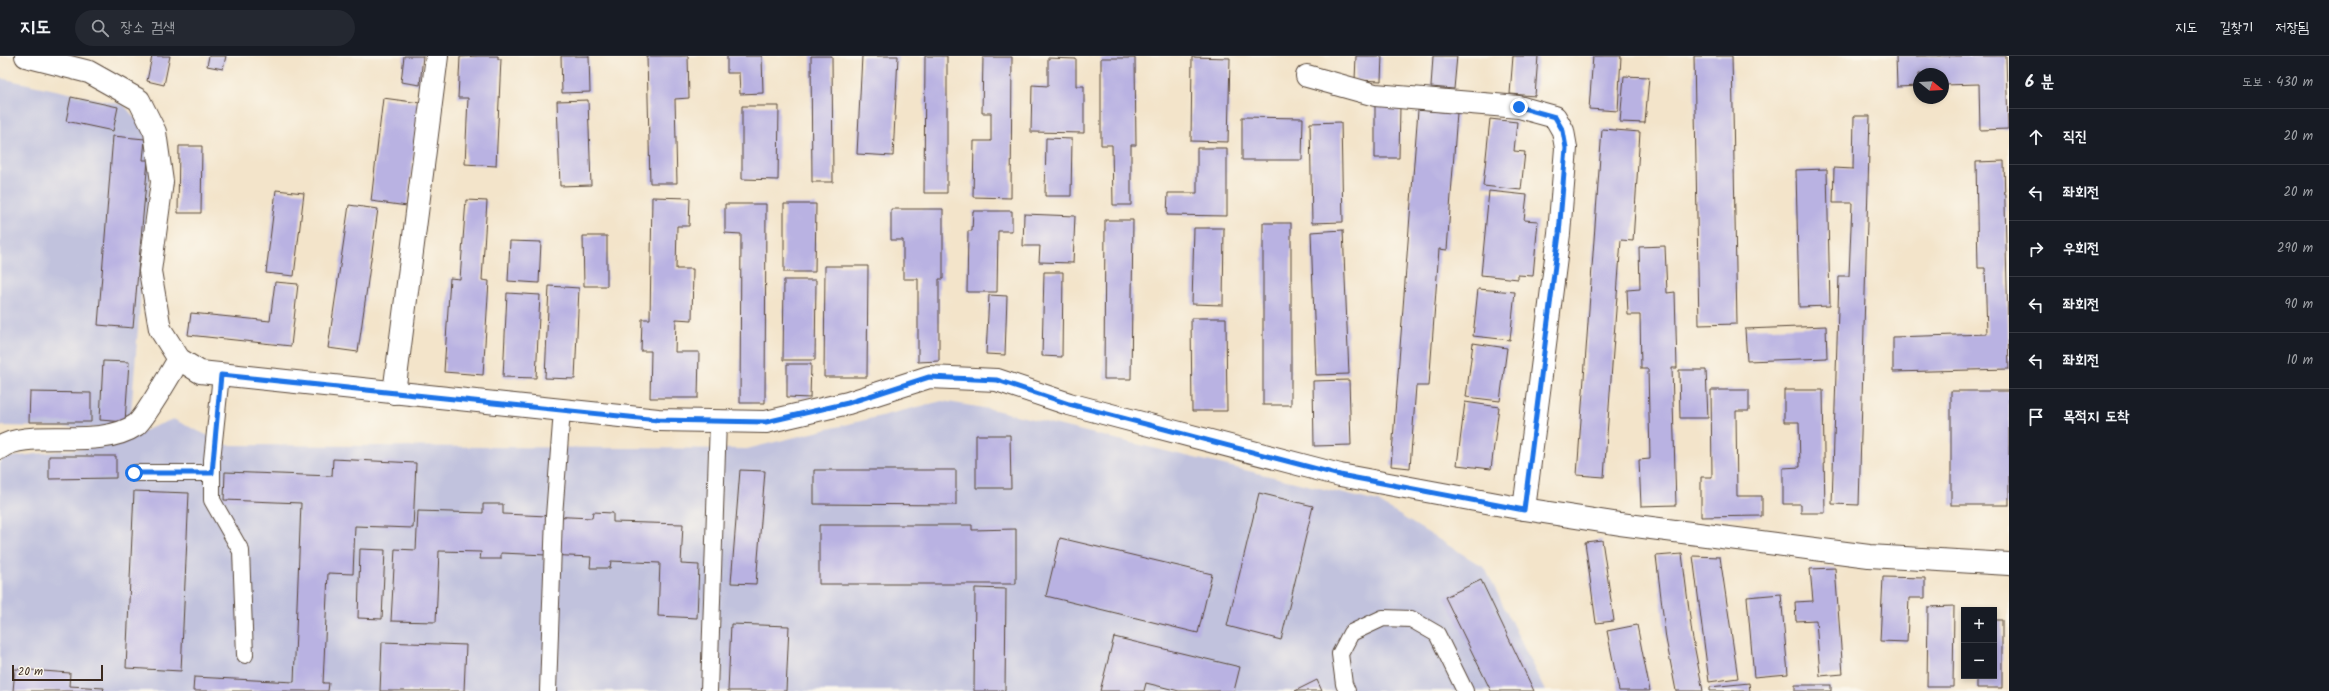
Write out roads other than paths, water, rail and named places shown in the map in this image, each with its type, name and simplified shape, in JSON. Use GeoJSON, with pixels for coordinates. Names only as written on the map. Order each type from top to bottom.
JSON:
{"type":"FeatureCollection","features":[{"type":"Feature","properties":{"kind":"street"},"geometry":{"type":"LineString","coordinates":[[26,56],[49,59],[89,72],[139,100],[155,132],[162,182],[150,272],[160,328],[179,359],[200,372],[658,420],[766,422],[848,403],[929,377],[997,380],[1069,404],[1340,475],[1524,510],[1869,556],[2009,564]]}},
{"type":"Feature","properties":{"kind":"street"},"geometry":{"type":"LineString","coordinates":[[394,393],[437,56]]}},
{"type":"Feature","properties":{"kind":"street"},"geometry":{"type":"LineString","coordinates":[[1307,76],[1375,95],[1519,107],[1555,117],[1563,131],[1566,148],[1559,234],[1524,510]]}},
{"type":"Feature","properties":{"kind":"street"},"geometry":{"type":"LineString","coordinates":[[0,448],[5,444],[28,440],[104,438],[136,424],[179,359]]}},
{"type":"Feature","properties":{"kind":"lane"},"geometry":{"type":"LineString","coordinates":[[221,375],[212,473],[212,500],[241,551],[245,655]]}},
{"type":"Feature","properties":{"kind":"lane"},"geometry":{"type":"LineString","coordinates":[[548,691],[554,516],[562,410]]}},
{"type":"Feature","properties":{"kind":"lane"},"geometry":{"type":"LineString","coordinates":[[709,691],[718,421]]}},
{"type":"Feature","properties":{"kind":"lane"},"geometry":{"type":"LineString","coordinates":[[134,473],[212,473]]}},
{"type":"Feature","properties":{"kind":"lane"},"geometry":{"type":"LineString","coordinates":[[1347,691],[1344,684],[1340,654],[1351,633],[1383,618],[1411,619],[1437,634],[1464,691]]}}]}
